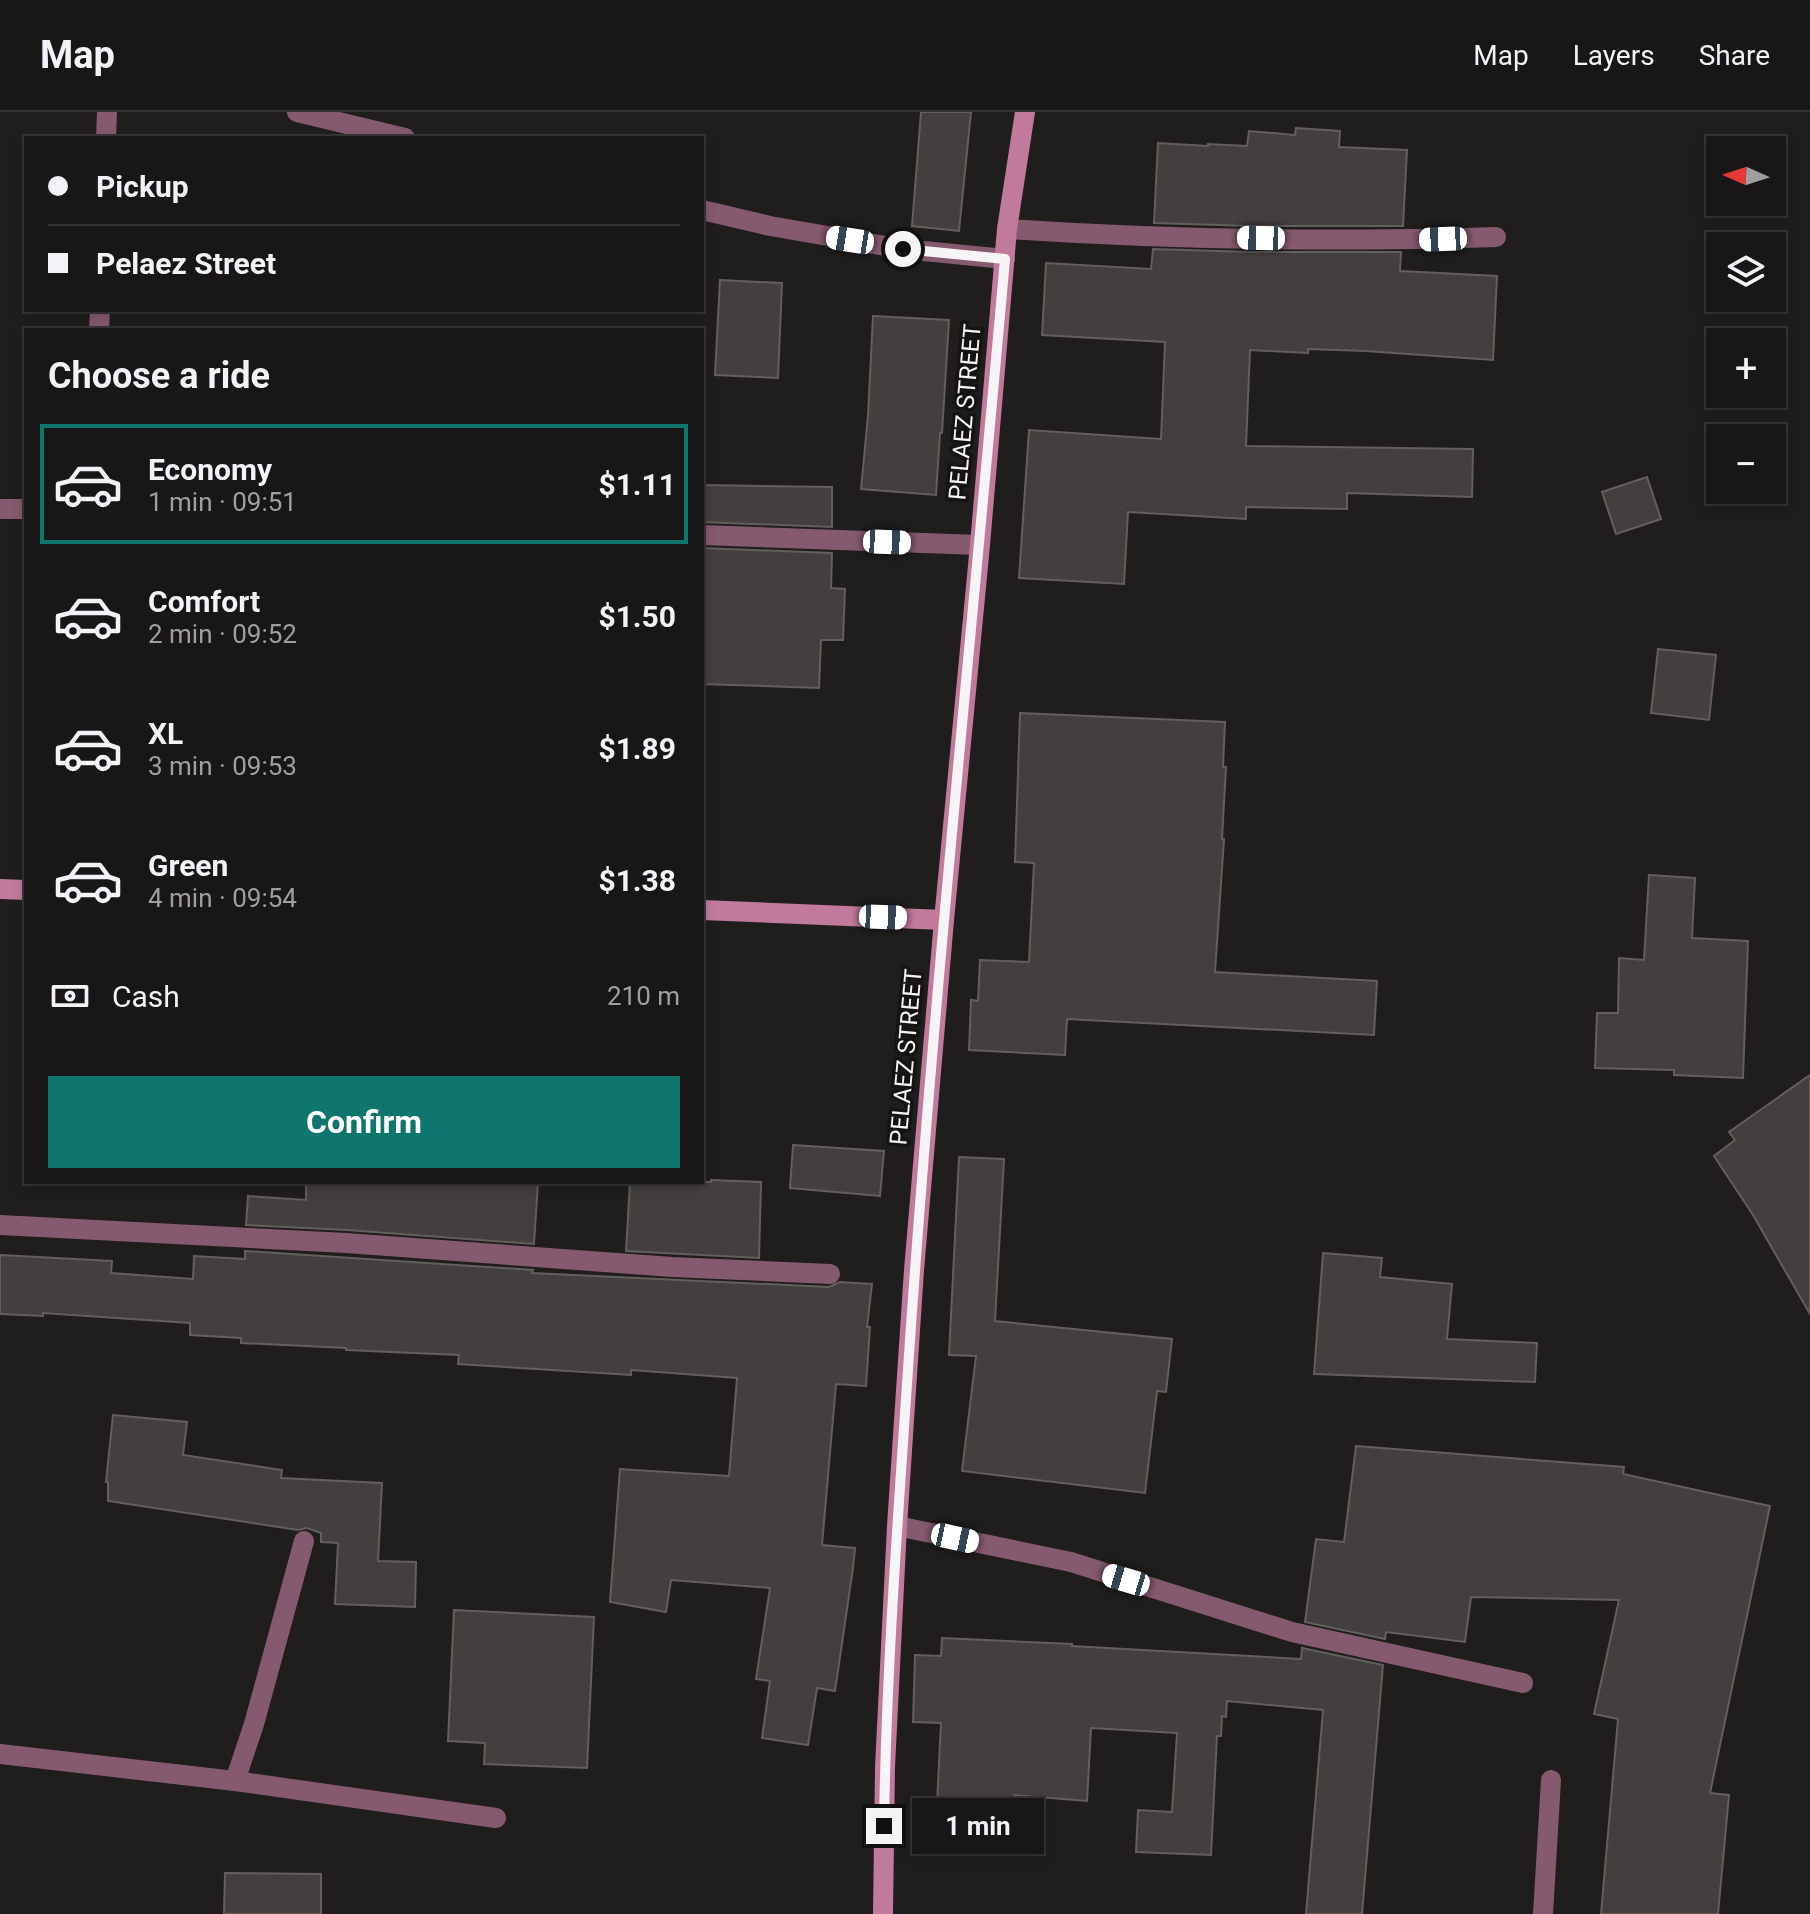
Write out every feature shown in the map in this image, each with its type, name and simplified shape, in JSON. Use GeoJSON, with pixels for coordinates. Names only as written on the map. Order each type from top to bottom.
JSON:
{"type":"FeatureCollection","features":[{"type":"Feature","properties":{"kind":"street"},"geometry":{"type":"LineString","coordinates":[[106,136],[107,112]]}},
{"type":"Feature","properties":{"kind":"street"},"geometry":{"type":"LineString","coordinates":[[297,112],[397,136]]}},
{"type":"Feature","properties":{"kind":"street","name":"PELAEZ STREET"},"geometry":{"type":"LineString","coordinates":[[883,1914],[885,1767],[914,1270],[1007,229],[1025,112]]}},
{"type":"Feature","properties":{"kind":"street"},"geometry":{"type":"LineString","coordinates":[[704,210],[770,226],[903,249],[1005,259]]}},
{"type":"Feature","properties":{"kind":"street"},"geometry":{"type":"LineString","coordinates":[[1007,229],[1165,237],[1389,240],[1496,237]]}},
{"type":"Feature","properties":{"kind":"street"},"geometry":{"type":"LineString","coordinates":[[0,509],[24,509]]}},
{"type":"Feature","properties":{"kind":"street"},"geometry":{"type":"LineString","coordinates":[[704,535],[980,545]]}},
{"type":"Feature","properties":{"kind":"street"},"geometry":{"type":"LineString","coordinates":[[0,889],[24,890]]}},
{"type":"Feature","properties":{"kind":"street"},"geometry":{"type":"LineString","coordinates":[[704,910],[944,920]]}},
{"type":"Feature","properties":{"kind":"street"},"geometry":{"type":"LineString","coordinates":[[0,1225],[346,1243],[672,1267],[830,1274]]}},
{"type":"Feature","properties":{"kind":"street"},"geometry":{"type":"LineString","coordinates":[[897,1526],[1071,1562],[1292,1632],[1523,1683]]}},
{"type":"Feature","properties":{"kind":"street"},"geometry":{"type":"LineString","coordinates":[[235,1781],[254,1724],[304,1541]]}},
{"type":"Feature","properties":{"kind":"street"},"geometry":{"type":"LineString","coordinates":[[0,1754],[235,1781],[496,1818]]}},
{"type":"Feature","properties":{"kind":"street"},"geometry":{"type":"LineString","coordinates":[[1543,1914],[1551,1780]]}},
{"type":"Feature","properties":{"kind":"building"},"geometry":{"type":"Polygon","coordinates":[[[921,112],[971,112],[959,231],[912,226],[921,112]]]}},
{"type":"Feature","properties":{"kind":"building"},"geometry":{"type":"Polygon","coordinates":[[[1296,128],[1340,131],[1339,147],[1407,150],[1403,226],[1154,223],[1158,143],[1247,146],[1249,131],[1295,135],[1296,128]]]}},
{"type":"Feature","properties":{"kind":"building"},"geometry":{"type":"Polygon","coordinates":[[[1153,249],[1401,252],[1400,271],[1497,276],[1493,360],[1365,351],[1308,349],[1308,353],[1250,350],[1246,446],[1473,449],[1472,497],[1347,493],[1347,509],[1246,507],[1246,519],[1128,512],[1124,584],[1019,578],[1029,430],[1161,439],[1165,342],[1042,335],[1046,263],[1151,269],[1153,249]]]}},
{"type":"Feature","properties":{"kind":"building"},"geometry":{"type":"Polygon","coordinates":[[[720,280],[782,283],[778,378],[715,375],[720,280]]]}},
{"type":"Feature","properties":{"kind":"building"},"geometry":{"type":"Polygon","coordinates":[[[873,316],[949,320],[936,495],[861,489],[873,316]]]}},
{"type":"Feature","properties":{"kind":"building"},"geometry":{"type":"Polygon","coordinates":[[[1647,477],[1661,519],[1616,534],[1602,492],[1647,477]]]}},
{"type":"Feature","properties":{"kind":"building"},"geometry":{"type":"Polygon","coordinates":[[[704,485],[832,487],[832,527],[704,522],[704,485]]]}},
{"type":"Feature","properties":{"kind":"building"},"geometry":{"type":"Polygon","coordinates":[[[704,548],[832,553],[831,588],[845,589],[843,640],[821,640],[819,688],[704,684],[704,548]]]}},
{"type":"Feature","properties":{"kind":"building"},"geometry":{"type":"Polygon","coordinates":[[[1658,649],[1716,655],[1709,720],[1651,713],[1658,649]]]}},
{"type":"Feature","properties":{"kind":"building"},"geometry":{"type":"Polygon","coordinates":[[[1020,713],[1225,722],[1224,839],[1215,972],[1377,981],[1374,1035],[1067,1019],[1065,1055],[969,1050],[971,1000],[978,1001],[980,960],[1029,962],[1034,863],[1015,862],[1020,713]]]}},
{"type":"Feature","properties":{"kind":"building"},"geometry":{"type":"Polygon","coordinates":[[[1649,875],[1695,878],[1692,938],[1748,941],[1743,1078],[1674,1075],[1674,1070],[1595,1068],[1597,1013],[1618,1013],[1619,958],[1644,960],[1649,875]]]}},
{"type":"Feature","properties":{"kind":"building"},"geometry":{"type":"Polygon","coordinates":[[[1810,1075],[1810,1314],[1753,1215],[1714,1156],[1735,1140],[1729,1132],[1810,1075]]]}},
{"type":"Feature","properties":{"kind":"building"},"geometry":{"type":"Polygon","coordinates":[[[793,1145],[884,1151],[880,1196],[790,1188],[793,1145]]]}},
{"type":"Feature","properties":{"kind":"building"},"geometry":{"type":"Polygon","coordinates":[[[959,1157],[1004,1159],[995,1321],[1172,1339],[1166,1392],[1157,1391],[1145,1493],[962,1471],[976,1356],[949,1355],[959,1157]]]}},
{"type":"Feature","properties":{"kind":"building"},"geometry":{"type":"Polygon","coordinates":[[[761,1182],[759,1258],[626,1251],[630,1184],[761,1182]]]}},
{"type":"Feature","properties":{"kind":"building"},"geometry":{"type":"Polygon","coordinates":[[[306,1184],[538,1184],[534,1244],[246,1225],[248,1196],[306,1200],[306,1184]]]}},
{"type":"Feature","properties":{"kind":"building"},"geometry":{"type":"Polygon","coordinates":[[[245,1251],[533,1270],[532,1273],[829,1287],[840,1282],[872,1284],[867,1327],[870,1327],[866,1386],[836,1384],[822,1545],[855,1548],[835,1691],[817,1688],[808,1745],[762,1738],[770,1681],[756,1679],[770,1588],[671,1580],[666,1612],[610,1602],[620,1469],[729,1476],[737,1378],[631,1370],[631,1375],[458,1364],[459,1355],[241,1343],[241,1338],[190,1335],[190,1323],[43,1313],[43,1316],[0,1314],[0,1255],[112,1261],[111,1273],[193,1279],[194,1256],[245,1259],[245,1251]]]}},
{"type":"Feature","properties":{"kind":"building"},"geometry":{"type":"Polygon","coordinates":[[[1323,1253],[1382,1258],[1380,1277],[1452,1284],[1447,1339],[1537,1343],[1535,1382],[1314,1374],[1323,1253]]]}},
{"type":"Feature","properties":{"kind":"building"},"geometry":{"type":"Polygon","coordinates":[[[113,1415],[187,1422],[183,1455],[282,1470],[281,1478],[382,1483],[378,1561],[416,1562],[415,1607],[335,1604],[338,1543],[321,1542],[321,1533],[307,1528],[298,1530],[108,1501],[106,1482],[113,1415]]]}},
{"type":"Feature","properties":{"kind":"building"},"geometry":{"type":"Polygon","coordinates":[[[1356,1446],[1624,1467],[1623,1474],[1770,1506],[1710,1793],[1729,1795],[1718,1914],[1601,1914],[1618,1719],[1594,1714],[1619,1600],[1471,1597],[1465,1642],[1386,1632],[1385,1639],[1305,1622],[1316,1539],[1344,1542],[1356,1446]]]}},
{"type":"Feature","properties":{"kind":"building"},"geometry":{"type":"Polygon","coordinates":[[[454,1610],[594,1617],[587,1768],[484,1764],[485,1743],[448,1741],[454,1610]]]}},
{"type":"Feature","properties":{"kind":"building"},"geometry":{"type":"Polygon","coordinates":[[[942,1638],[1301,1659],[1302,1648],[1383,1665],[1362,1914],[1306,1914],[1323,1710],[1227,1701],[1221,1736],[1217,1736],[1211,1855],[1136,1852],[1138,1810],[1172,1812],[1177,1733],[1091,1728],[1087,1801],[1014,1795],[1011,1829],[936,1824],[941,1723],[913,1722],[915,1655],[941,1656],[942,1638]]]}},
{"type":"Feature","properties":{"kind":"building"},"geometry":{"type":"Polygon","coordinates":[[[225,1873],[321,1874],[321,1914],[224,1914],[225,1873]]]}},
{"type":"Feature","properties":{"kind":"route"},"geometry":{"type":"LineString","coordinates":[[884,1826],[897,1526],[914,1270],[1005,259],[903,249]]}}]}
